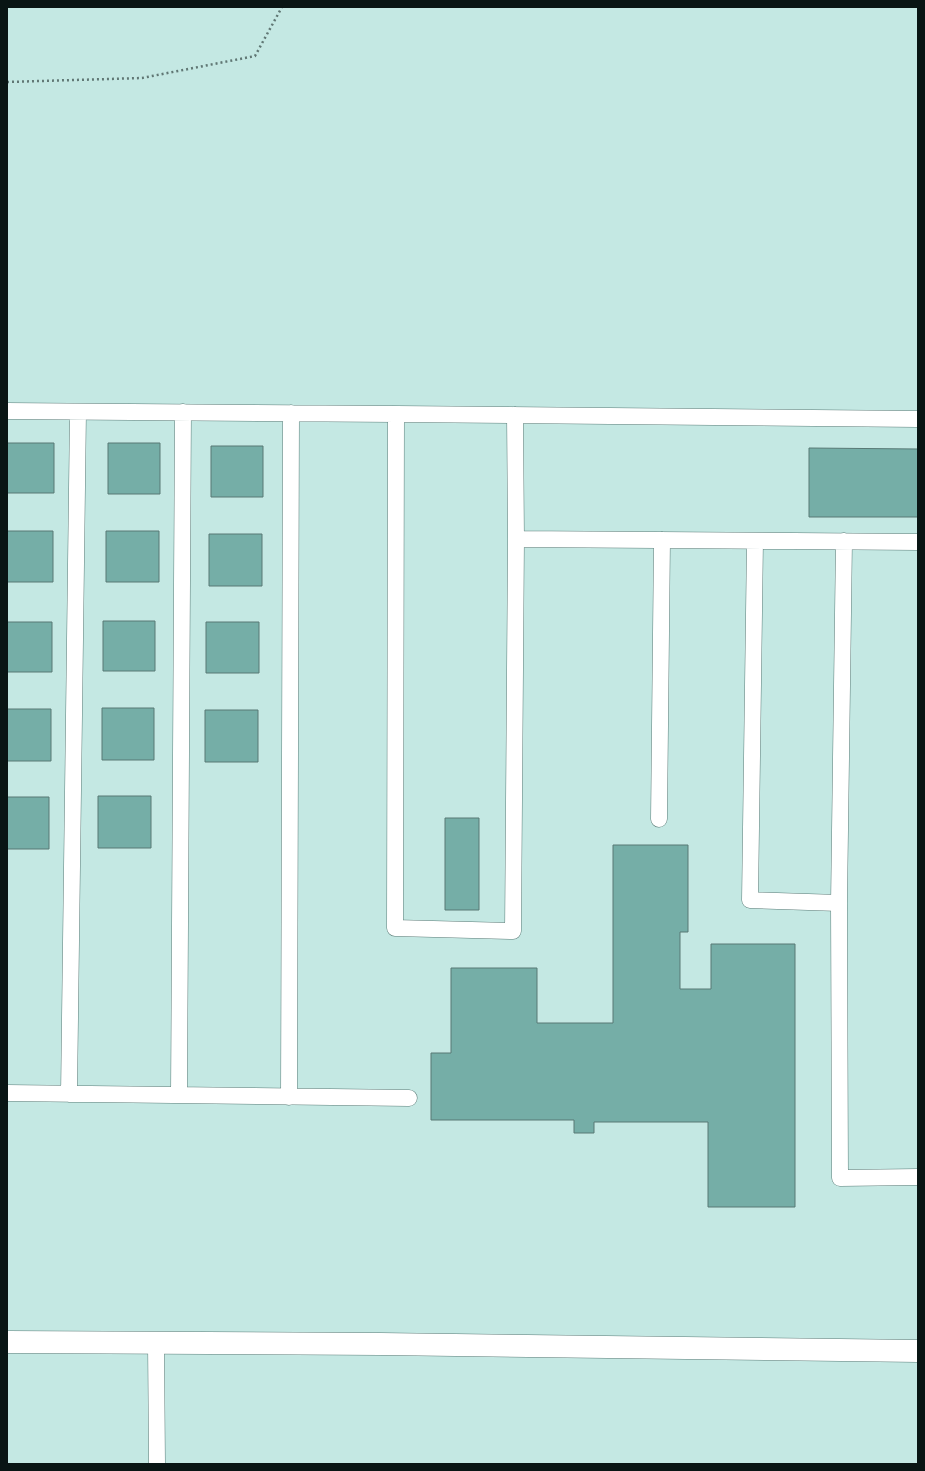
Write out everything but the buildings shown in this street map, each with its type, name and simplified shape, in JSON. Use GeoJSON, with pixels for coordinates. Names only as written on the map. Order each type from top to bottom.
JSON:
{"type":"FeatureCollection","features":[{"type":"Feature","properties":{"kind":"street"},"geometry":{"type":"LineString","coordinates":[[7,1342],[918,1351]]}},
{"type":"Feature","properties":{"kind":"lane"},"geometry":{"type":"LineString","coordinates":[[7,411],[918,420]]}},
{"type":"Feature","properties":{"kind":"lane"},"geometry":{"type":"LineString","coordinates":[[69,1094],[78,412]]}},
{"type":"Feature","properties":{"kind":"lane"},"geometry":{"type":"LineString","coordinates":[[179,1095],[183,412]]}},
{"type":"Feature","properties":{"kind":"lane"},"geometry":{"type":"LineString","coordinates":[[289,1096],[291,413]]}},
{"type":"Feature","properties":{"kind":"lane"},"geometry":{"type":"LineString","coordinates":[[396,414],[395,928],[513,932],[516,539],[515,415]]}},
{"type":"Feature","properties":{"kind":"lane"},"geometry":{"type":"LineString","coordinates":[[516,539],[918,542]]}},
{"type":"Feature","properties":{"kind":"lane"},"geometry":{"type":"LineString","coordinates":[[659,820],[662,540]]}},
{"type":"Feature","properties":{"kind":"lane"},"geometry":{"type":"LineString","coordinates":[[755,540],[750,900],[839,903]]}},
{"type":"Feature","properties":{"kind":"lane"},"geometry":{"type":"LineString","coordinates":[[844,541],[839,903],[840,1178],[918,1178]]}},
{"type":"Feature","properties":{"kind":"lane"},"geometry":{"type":"LineString","coordinates":[[7,1093],[408,1098]]}},
{"type":"Feature","properties":{"kind":"lane"},"geometry":{"type":"LineString","coordinates":[[156,1343],[157,1464]]}},
{"type":"Feature","properties":{"kind":"path"},"geometry":{"type":"LineString","coordinates":[[7,82],[142,78],[255,56],[282,7]]}}]}
